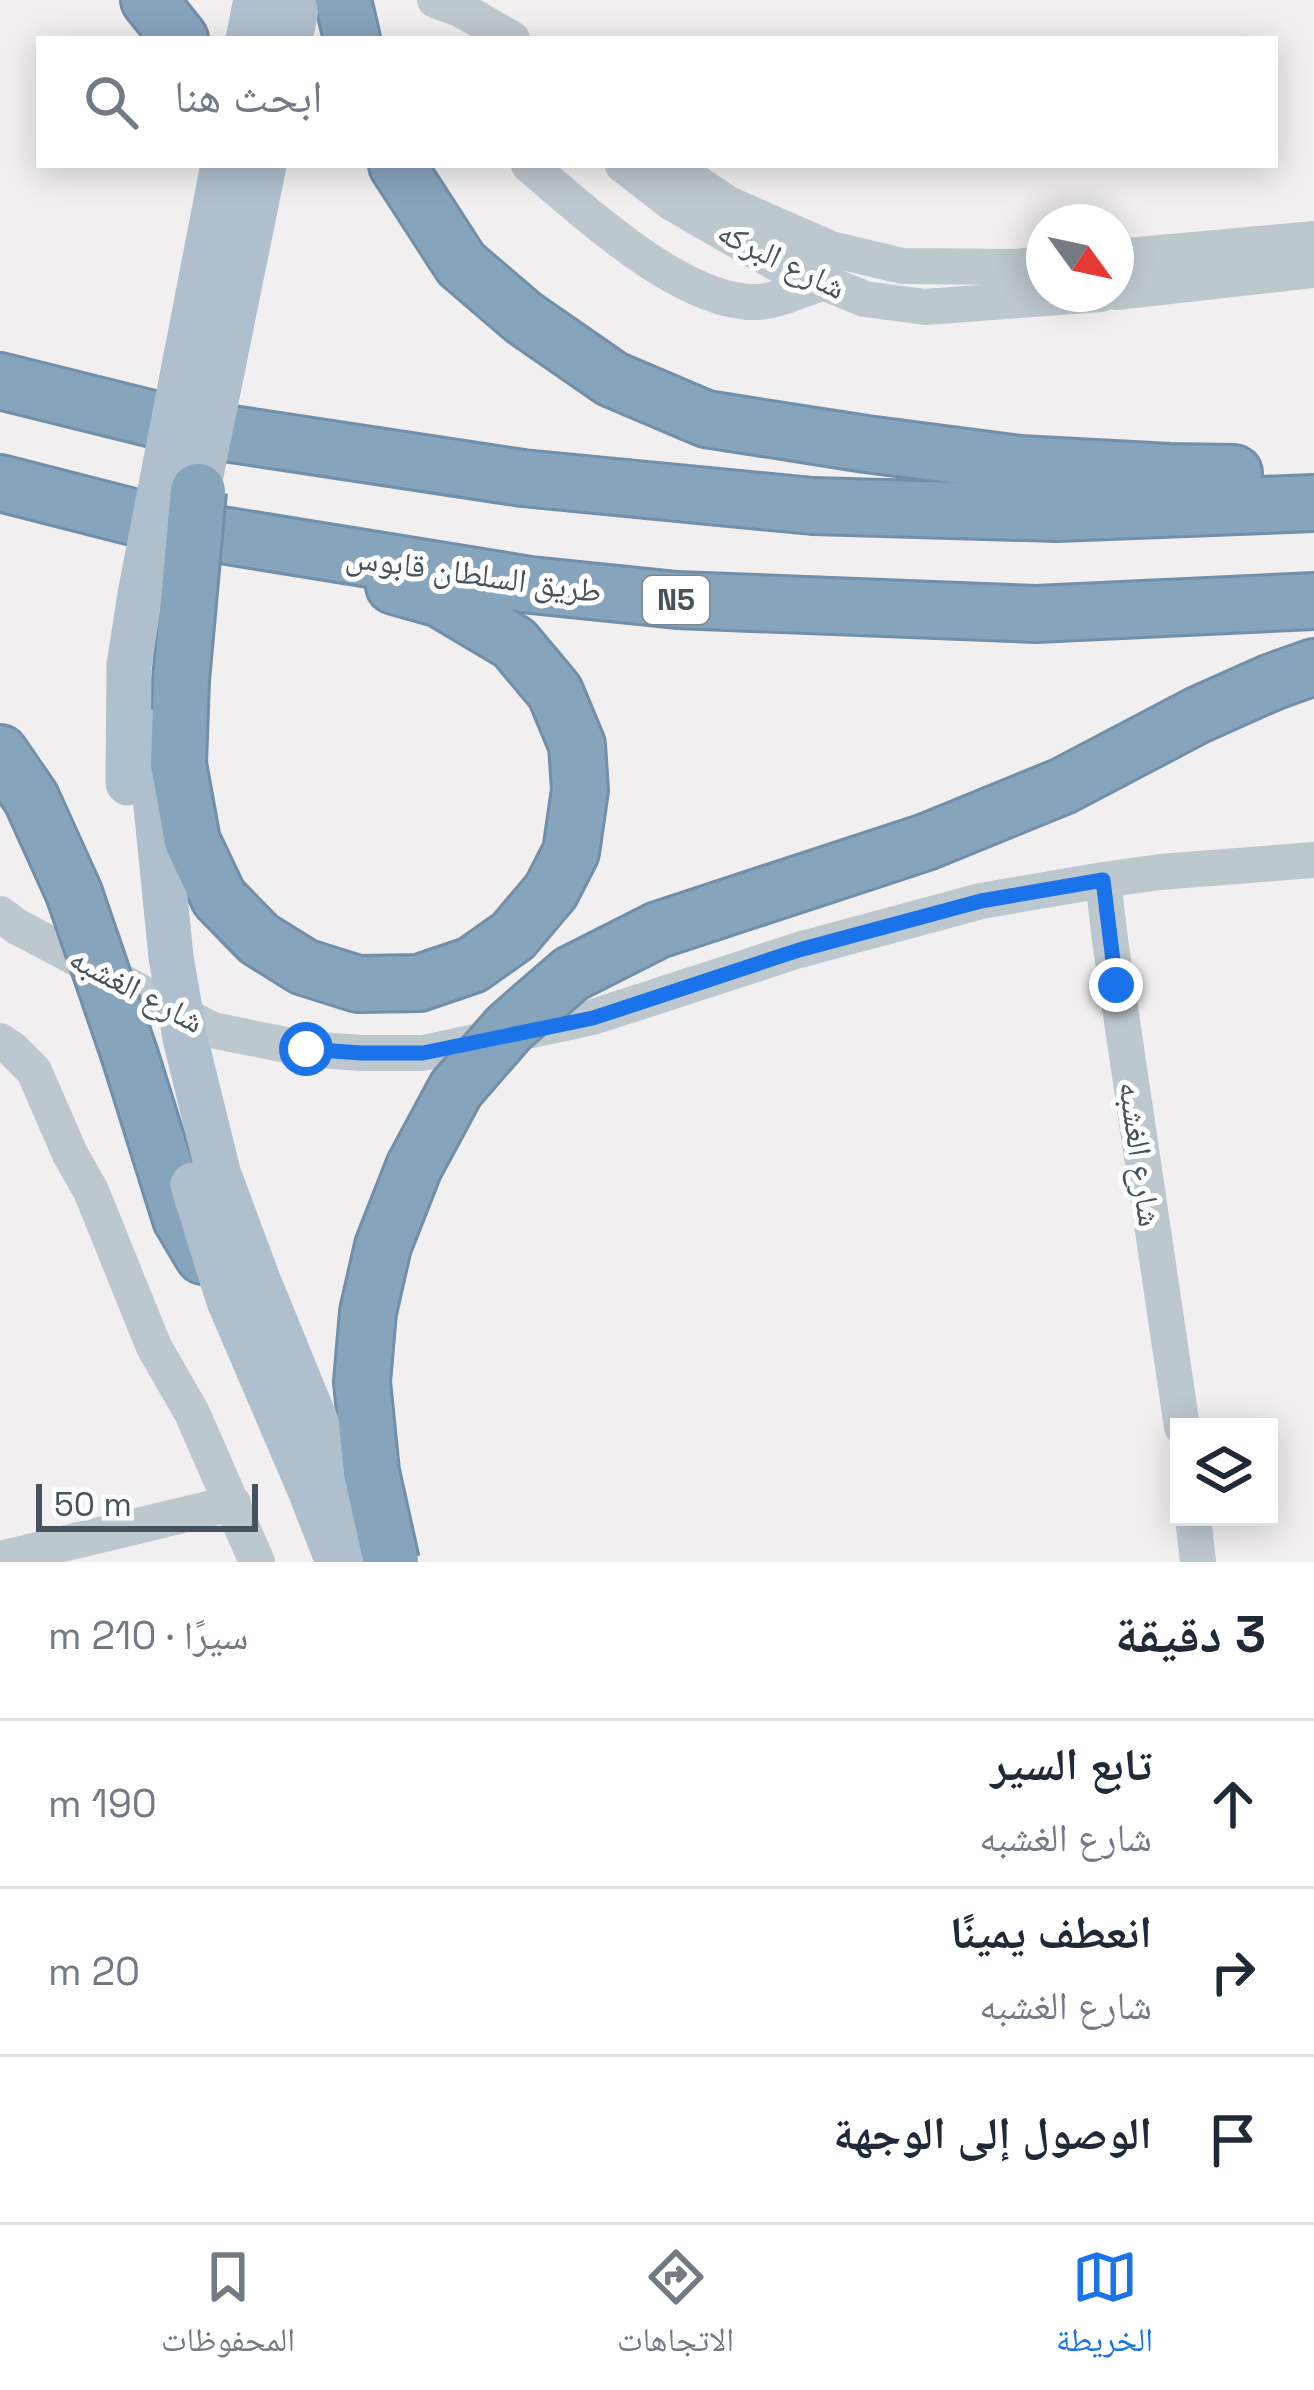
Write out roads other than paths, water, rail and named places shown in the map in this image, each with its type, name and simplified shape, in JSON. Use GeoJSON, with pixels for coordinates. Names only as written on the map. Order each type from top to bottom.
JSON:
{"type":"FeatureCollection","features":[{"type":"Feature","properties":{"kind":"highway"},"geometry":{"type":"LineString","coordinates":[[343,0],[351,36]]}},
{"type":"Feature","properties":{"kind":"highway"},"geometry":{"type":"LineString","coordinates":[[196,302],[207,168]]}},
{"type":"Feature","properties":{"kind":"highway"},"geometry":{"type":"LineString","coordinates":[[399,168],[461,264],[524,318],[612,379],[706,419],[1020,464],[1314,473]]}},
{"type":"Feature","properties":{"kind":"highway"},"geometry":{"type":"LineString","coordinates":[[0,371],[185,427]]}},
{"type":"Feature","properties":{"kind":"highway"},"geometry":{"type":"LineString","coordinates":[[0,381],[185,427],[524,478],[813,506],[1057,512],[1314,503]]}},
{"type":"Feature","properties":{"kind":"highway","name":"طريق السلطان قابوس"},"geometry":{"type":"LineString","coordinates":[[0,483],[185,509],[531,585],[677,600],[1036,614],[1314,601]]}},
{"type":"Feature","properties":{"kind":"highway"},"geometry":{"type":"LineString","coordinates":[[185,509],[440,598],[514,643],[555,692],[577,745],[580,790],[571,852],[550,891],[513,936],[472,965],[419,983],[358,984],[304,967],[259,939],[219,898],[193,841],[178,764],[185,509]]}},
{"type":"Feature","properties":{"kind":"highway"},"geometry":{"type":"LineString","coordinates":[[392,1562],[371,1472],[362,1382],[368,1312],[383,1246],[414,1168],[456,1089],[509,1028],[571,974],[658,930],[904,849],[1063,787],[1198,715],[1293,675]]}},
{"type":"Feature","properties":{"kind":"highway"},"geometry":{"type":"LineString","coordinates":[[0,753],[31,798],[74,892],[181,1219],[229,1301]]}},
{"type":"Feature","properties":{"kind":"main road"},"geometry":{"type":"LineString","coordinates":[[249,36],[256,0]]}},
{"type":"Feature","properties":{"kind":"main road"},"geometry":{"type":"LineString","coordinates":[[291,36],[298,0]]}},
{"type":"Feature","properties":{"kind":"main road"},"geometry":{"type":"LineString","coordinates":[[223,168],[129,666],[133,873],[145,971],[189,1173],[229,1301],[338,1562]]}},
{"type":"Feature","properties":{"kind":"main road"},"geometry":{"type":"LineString","coordinates":[[263,168],[185,509],[163,661],[155,796],[171,957],[185,1038],[218,1172],[374,1562]]}},
{"type":"Feature","properties":{"kind":"street"},"geometry":{"type":"LineString","coordinates":[[420,0],[462,36]]}},
{"type":"Feature","properties":{"kind":"street"},"geometry":{"type":"LineString","coordinates":[[435,0],[507,36]]}},
{"type":"Feature","properties":{"kind":"street"},"geometry":{"type":"LineString","coordinates":[[533,168],[665,271],[711,294],[759,302],[821,283]]}},
{"type":"Feature","properties":{"kind":"street","name":"شارع البركه"},"geometry":{"type":"LineString","coordinates":[[627,168],[672,203],[776,263],[865,299],[925,307],[1026,300]]}},
{"type":"Feature","properties":{"kind":"street","name":"شارع البركه"},"geometry":{"type":"LineString","coordinates":[[674,168],[728,204],[832,249],[902,266],[1026,266]]}},
{"type":"Feature","properties":{"kind":"street"},"geometry":{"type":"LineString","coordinates":[[1134,255],[1314,239]]}},
{"type":"Feature","properties":{"kind":"street"},"geometry":{"type":"LineString","coordinates":[[1134,290],[1314,270]]}},
{"type":"Feature","properties":{"kind":"street","name":"شارع الغشبه"},"geometry":{"type":"LineString","coordinates":[[8,920],[212,1030],[306,1049],[423,1053],[593,1018],[799,950],[981,901],[1160,872],[1314,860]]}},
{"type":"Feature","properties":{"kind":"street","name":"شارع الغشبه"},"geometry":{"type":"LineString","coordinates":[[1103,880],[1181,1418]]}},
{"type":"Feature","properties":{"kind":"street"},"geometry":{"type":"LineString","coordinates":[[0,1041],[34,1071],[91,1191],[154,1347],[192,1413],[257,1562]]}},
{"type":"Feature","properties":{"kind":"street"},"geometry":{"type":"LineString","coordinates":[[0,1559],[233,1503]]}},
{"type":"Feature","properties":{"kind":"street"},"geometry":{"type":"LineString","coordinates":[[1194,1526],[1198,1562]]}}]}
